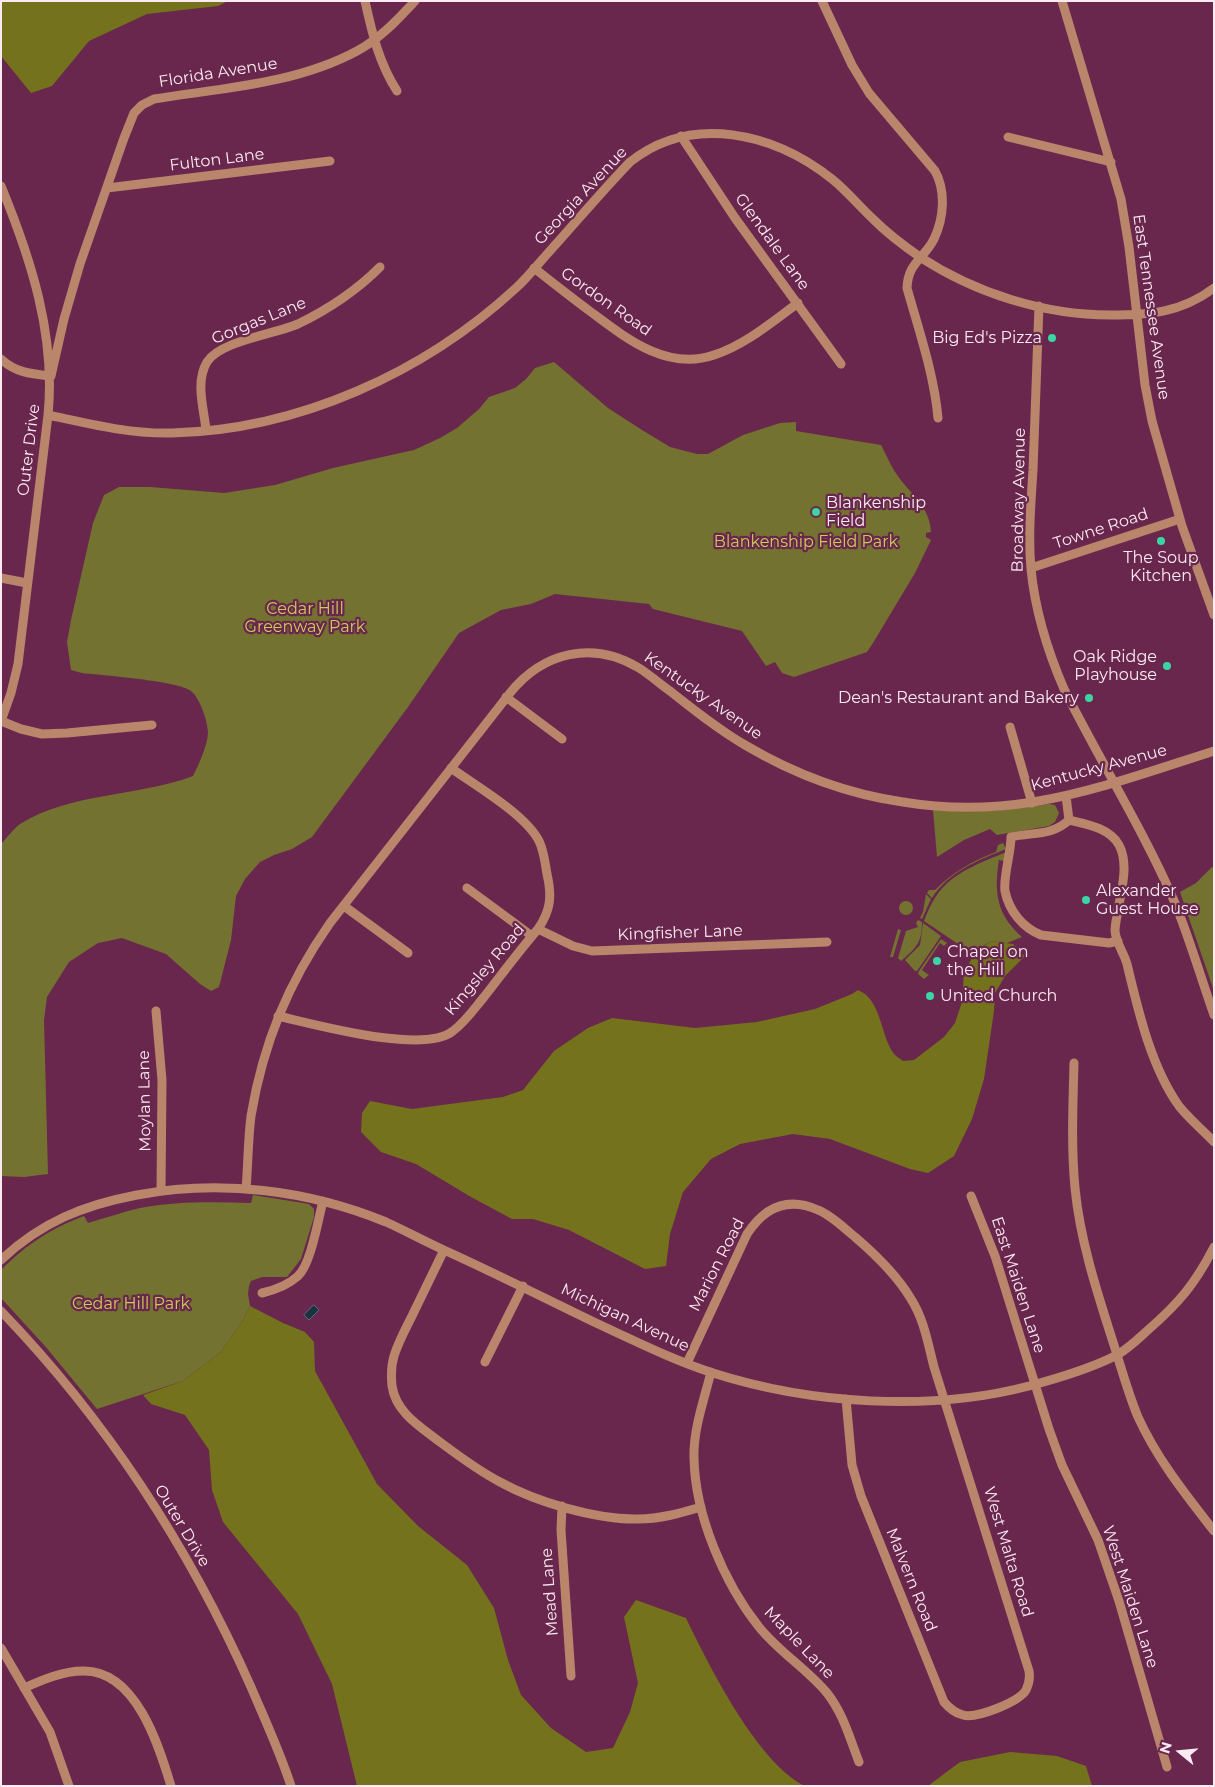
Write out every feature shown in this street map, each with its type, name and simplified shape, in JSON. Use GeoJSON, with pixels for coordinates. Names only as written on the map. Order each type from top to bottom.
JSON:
{"type":"FeatureCollection","features":[{"type":"Feature","properties":{"kind":"street"},"geometry":{"type":"LineString","coordinates":[[365,1],[374,40],[386,74],[397,91]]}},
{"type":"Feature","properties":{"kind":"street","name":"Florida Avenue"},"geometry":{"type":"LineString","coordinates":[[51,376],[64,319],[80,264],[134,113],[142,105],[154,99],[308,72],[358,51],[374,40],[415,1]]}},
{"type":"Feature","properties":{"kind":"street"},"geometry":{"type":"LineString","coordinates":[[822,1],[852,65],[869,93],[939,178],[943,201],[940,220],[934,240],[910,269],[906,288],[931,372],[938,418]]}},
{"type":"Feature","properties":{"kind":"street","name":"East Tennessee Avenue"},"geometry":{"type":"LineString","coordinates":[[1062,1],[1121,199],[1145,385],[1152,421],[1180,519],[1210,595],[1213,612]]}},
{"type":"Feature","properties":{"kind":"street","name":"Georgia Avenue"},"geometry":{"type":"LineString","coordinates":[[48,415],[136,432],[171,433],[239,425],[296,412],[354,392],[426,356],[471,326],[513,290],[630,162],[649,149],[681,136],[729,134],[760,142],[796,155],[833,180],[875,221],[920,257],[966,282],[1013,300],[1085,315],[1137,315],[1183,306],[1204,296],[1214,288]]}},
{"type":"Feature","properties":{"kind":"street","name":"Glendale Lane"},"geometry":{"type":"LineString","coordinates":[[681,136],[734,217],[841,364]]}},
{"type":"Feature","properties":{"kind":"street"},"geometry":{"type":"LineString","coordinates":[[1008,137],[1111,162]]}},
{"type":"Feature","properties":{"kind":"street","name":"Fulton Lane"},"geometry":{"type":"LineString","coordinates":[[107,188],[330,161]]}},
{"type":"Feature","properties":{"kind":"street","name":"Outer Drive"},"geometry":{"type":"LineString","coordinates":[[1,186],[28,259],[44,321],[51,376],[18,664],[11,694],[1,721]]}},
{"type":"Feature","properties":{"kind":"street","name":"Gorgas Lane"},"geometry":{"type":"LineString","coordinates":[[206,430],[201,384],[204,369],[213,354],[227,346],[297,324],[316,314],[368,279],[380,267]]}},
{"type":"Feature","properties":{"kind":"street","name":"Gordon Road"},"geometry":{"type":"LineString","coordinates":[[534,268],[629,340],[648,350],[684,360],[712,356],[729,349],[798,303]]}},
{"type":"Feature","properties":{"kind":"street","name":"Broadway Avenue"},"geometry":{"type":"LineString","coordinates":[[1039,306],[1031,521],[1031,568],[1035,595],[1056,670],[1076,713],[1148,846],[1174,902],[1188,937],[1214,1015]]}},
{"type":"Feature","properties":{"kind":"street"},"geometry":{"type":"LineString","coordinates":[[44,321],[54,323],[64,319]]}},
{"type":"Feature","properties":{"kind":"street"},"geometry":{"type":"LineString","coordinates":[[1,359],[16,370],[51,376]]}},
{"type":"Feature","properties":{"kind":"street","name":"Towne Road"},"geometry":{"type":"LineString","coordinates":[[1031,568],[1180,519]]}},
{"type":"Feature","properties":{"kind":"street"},"geometry":{"type":"LineString","coordinates":[[1,578],[27,583]]}},
{"type":"Feature","properties":{"kind":"street","name":"Kentucky Avenue"},"geometry":{"type":"LineString","coordinates":[[246,1189],[253,1108],[264,1056],[278,1016],[311,950],[518,682],[533,670],[552,660],[577,653],[607,655],[623,660],[639,668],[742,744],[785,767],[831,785],[871,796],[934,806],[998,806],[1066,796],[1214,751]]}},
{"type":"Feature","properties":{"kind":"street"},"geometry":{"type":"LineString","coordinates":[[506,697],[562,739]]}},
{"type":"Feature","properties":{"kind":"street"},"geometry":{"type":"LineString","coordinates":[[1,721],[21,729],[42,734],[152,725]]}},
{"type":"Feature","properties":{"kind":"street"},"geometry":{"type":"LineString","coordinates":[[1010,727],[1032,802]]}},
{"type":"Feature","properties":{"kind":"street","name":"Kingsley Road"},"geometry":{"type":"LineString","coordinates":[[278,1016],[368,1035],[428,1040],[440,1038],[453,1032],[474,1010],[546,918],[550,905],[548,880],[542,849],[532,830],[518,816],[450,768]]}},
{"type":"Feature","properties":{"kind":"street"},"geometry":{"type":"LineString","coordinates":[[1066,796],[1069,820]]}},
{"type":"Feature","properties":{"kind":"street"},"geometry":{"type":"LineString","coordinates":[[1069,820],[1054,831],[1011,837],[1005,892],[1014,911],[1026,927],[1041,935],[1109,943],[1118,941]]}},
{"type":"Feature","properties":{"kind":"street"},"geometry":{"type":"LineString","coordinates":[[1069,820],[1106,832],[1118,844],[1121,850],[1124,870],[1115,931],[1126,960],[1148,1041],[1163,1078],[1180,1106],[1214,1142]]}},
{"type":"Feature","properties":{"kind":"street"},"geometry":{"type":"LineString","coordinates":[[467,888],[532,936]]}},
{"type":"Feature","properties":{"kind":"street"},"geometry":{"type":"LineString","coordinates":[[344,906],[408,953]]}},
{"type":"Feature","properties":{"kind":"street","name":"Kingfisher Lane"},"geometry":{"type":"LineString","coordinates":[[538,929],[573,946],[592,951],[827,942]]}},
{"type":"Feature","properties":{"kind":"street","name":"Moylan Lane"},"geometry":{"type":"LineString","coordinates":[[156,1011],[162,1080],[160,1190]]}},
{"type":"Feature","properties":{"kind":"street"},"geometry":{"type":"LineString","coordinates":[[1074,1063],[1072,1140],[1075,1188],[1087,1253],[1117,1355],[1139,1418],[1155,1448],[1176,1481],[1214,1530]]}},
{"type":"Feature","properties":{"kind":"street","name":"Michigan Avenue"},"geometry":{"type":"LineString","coordinates":[[1,1260],[19,1243],[50,1222],[76,1211],[118,1199],[160,1190],[207,1187],[280,1193],[323,1201],[387,1223],[523,1286],[631,1340],[711,1372],[769,1389],[808,1395],[880,1401],[945,1400],[1014,1390],[1071,1374],[1117,1355],[1134,1344],[1185,1295],[1214,1247]]}},
{"type":"Feature","properties":{"kind":"street","name":"East Maiden Lane"},"geometry":{"type":"LineString","coordinates":[[972,1196],[995,1256],[1034,1384]]}},
{"type":"Feature","properties":{"kind":"street"},"geometry":{"type":"LineString","coordinates":[[262,1293],[288,1284],[299,1275],[307,1262],[323,1201]]}},
{"type":"Feature","properties":{"kind":"street","name":"Marion Road"},"geometry":{"type":"LineString","coordinates":[[687,1363],[733,1261],[756,1220],[775,1208],[796,1204]]}},
{"type":"Feature","properties":{"kind":"street","name":"West Malta Road"},"geometry":{"type":"LineString","coordinates":[[796,1204],[820,1210],[866,1247],[896,1277],[912,1299],[919,1314],[1029,1671],[1029,1679],[1025,1691],[1007,1704]]}},
{"type":"Feature","properties":{"kind":"street"},"geometry":{"type":"LineString","coordinates":[[444,1250],[394,1356],[392,1388],[401,1409],[412,1420],[470,1465],[501,1483],[562,1506],[606,1516],[637,1519],[673,1515],[701,1507]]}},
{"type":"Feature","properties":{"kind":"street"},"geometry":{"type":"LineString","coordinates":[[485,1362],[523,1286]]}},
{"type":"Feature","properties":{"kind":"street","name":"Outer Drive"},"geometry":{"type":"LineString","coordinates":[[1,1311],[31,1342],[85,1408],[151,1501],[227,1635],[266,1723],[291,1786]]}},
{"type":"Feature","properties":{"kind":"street","name":"Maple Lane"},"geometry":{"type":"LineString","coordinates":[[711,1372],[699,1420],[694,1458],[695,1478],[701,1507],[716,1553],[725,1574],[758,1626],[828,1695],[840,1714],[859,1762]]}},
{"type":"Feature","properties":{"kind":"street","name":"West Maiden Lane"},"geometry":{"type":"LineString","coordinates":[[1034,1384],[1062,1465],[1098,1540],[1121,1610],[1167,1767]]}},
{"type":"Feature","properties":{"kind":"street","name":"Malvern Road"},"geometry":{"type":"LineString","coordinates":[[846,1399],[850,1449],[854,1473],[861,1496],[944,1702],[949,1709],[963,1716],[975,1715],[1007,1704]]}},
{"type":"Feature","properties":{"kind":"street","name":"Mead Lane"},"geometry":{"type":"LineString","coordinates":[[562,1506],[561,1530],[571,1676]]}},
{"type":"Feature","properties":{"kind":"street"},"geometry":{"type":"LineString","coordinates":[[1,1648],[50,1732],[69,1786]]}},
{"type":"Feature","properties":{"kind":"street"},"geometry":{"type":"LineString","coordinates":[[24,1688],[46,1678],[77,1671],[86,1670],[109,1678],[134,1698],[148,1722],[171,1786]]}},
{"type":"Feature","properties":{"kind":"green space","name":"Cedar Hill Greenway Park"},"geometry":{"type":"Polygon","coordinates":[[[554,362],[608,408],[642,430],[670,447],[697,454],[708,454],[743,435],[780,423],[796,422],[796,431],[881,445],[897,475],[928,516],[931,532],[926,533],[926,537],[931,540],[915,573],[867,652],[794,677],[782,673],[775,662],[766,666],[742,631],[653,609],[649,604],[555,594],[531,604],[501,610],[459,633],[408,707],[312,837],[292,849],[260,862],[245,879],[236,896],[231,940],[219,987],[211,991],[200,984],[166,954],[122,938],[98,943],[69,962],[47,997],[44,1020],[48,1174],[24,1177],[1,1176],[1,844],[20,824],[61,806],[172,783],[193,776],[206,744],[208,733],[203,710],[194,694],[184,687],[156,681],[82,673],[71,670],[67,642],[71,620],[93,523],[104,495],[119,487],[150,487],[224,493],[275,485],[333,468],[414,450],[457,428],[479,409],[489,397],[515,388],[535,368],[554,362]]]}},
{"type":"Feature","properties":{"kind":"green space"},"geometry":{"type":"Polygon","coordinates":[[[1049,804],[1055,805],[1059,813],[1055,822],[1049,826],[997,835],[990,829],[964,840],[937,857],[933,810],[992,811],[1049,804]]]}},
{"type":"Feature","properties":{"kind":"green space"},"geometry":{"type":"Polygon","coordinates":[[[1003,843],[1006,849],[965,867],[947,880],[932,898],[927,893],[929,890],[935,890],[949,878],[963,868],[979,859],[996,852],[998,845],[1003,843]]]}},
{"type":"Feature","properties":{"kind":"green space"},"geometry":{"type":"Polygon","coordinates":[[[1007,852],[1004,861],[999,860],[997,892],[1002,911],[1007,920],[1022,937],[1007,943],[991,941],[975,951],[961,946],[924,921],[937,895],[953,878],[970,868],[1007,852]]]}},
{"type":"Feature","properties":{"kind":"green space"},"geometry":{"type":"Polygon","coordinates":[[[1214,866],[1214,991],[1180,892],[1196,883],[1214,866]]]}},
{"type":"Feature","properties":{"kind":"green space"},"geometry":{"type":"Polygon","coordinates":[[[926,894],[931,899],[922,919],[920,918],[926,894]]]}},
{"type":"Feature","properties":{"kind":"green space"},"geometry":{"type":"Polygon","coordinates":[[[906,901],[911,903],[913,908],[911,913],[906,915],[901,913],[899,908],[901,903],[906,901]]]}},
{"type":"Feature","properties":{"kind":"green space"},"geometry":{"type":"Polygon","coordinates":[[[918,920],[922,922],[919,940],[901,961],[898,958],[906,931],[918,927],[916,923],[918,920]]]}},
{"type":"Feature","properties":{"kind":"green space"},"geometry":{"type":"Polygon","coordinates":[[[923,923],[941,936],[917,971],[915,971],[905,960],[920,945],[923,923]]]}},
{"type":"Feature","properties":{"kind":"green space"},"geometry":{"type":"Polygon","coordinates":[[[898,929],[901,930],[893,957],[890,957],[898,929]]]}},
{"type":"Feature","properties":{"kind":"green space"},"geometry":{"type":"Polygon","coordinates":[[[941,939],[947,943],[944,946],[940,943],[922,970],[929,975],[924,979],[918,974],[919,971],[941,939]]]}},
{"type":"Feature","properties":{"kind":"green space","name":"Cedar Hill Park"},"geometry":{"type":"Polygon","coordinates":[[[253,1195],[309,1204],[314,1209],[314,1217],[301,1259],[287,1277],[262,1277],[251,1281],[248,1294],[250,1306],[243,1320],[221,1352],[183,1381],[97,1409],[45,1346],[1,1298],[1,1270],[20,1252],[40,1238],[84,1216],[88,1223],[140,1208],[167,1204],[251,1203],[253,1195]]]}},
{"type":"Feature","properties":{"kind":"shaded area"},"geometry":{"type":"Polygon","coordinates":[[[1,1],[228,1],[218,6],[147,14],[89,41],[52,86],[31,93],[1,56],[1,1]]]}},
{"type":"Feature","properties":{"kind":"shaded area"},"geometry":{"type":"Polygon","coordinates":[[[991,941],[1013,944],[1025,956],[1005,976],[995,993],[984,1079],[972,1119],[954,1156],[928,1173],[910,1169],[830,1139],[793,1134],[740,1144],[711,1159],[683,1192],[670,1234],[666,1266],[645,1269],[569,1230],[533,1219],[512,1219],[416,1164],[381,1152],[361,1132],[362,1113],[370,1101],[412,1109],[503,1097],[523,1090],[554,1051],[588,1028],[612,1018],[695,1028],[757,1022],[815,1009],[858,990],[872,1002],[894,1054],[903,1061],[914,1060],[944,1037],[955,1023],[962,1002],[964,971],[977,951],[991,941]]]}},
{"type":"Feature","properties":{"kind":"shaded area"},"geometry":{"type":"Polygon","coordinates":[[[250,1306],[305,1332],[314,1342],[315,1371],[377,1484],[418,1526],[467,1565],[494,1608],[508,1660],[521,1695],[551,1728],[586,1752],[613,1748],[630,1712],[638,1683],[624,1617],[636,1600],[686,1618],[721,1686],[752,1735],[787,1774],[805,1786],[357,1786],[332,1684],[298,1614],[223,1522],[212,1490],[209,1450],[185,1415],[151,1404],[143,1395],[183,1381],[221,1352],[243,1320],[250,1306]]]}},
{"type":"Feature","properties":{"kind":"shaded area"},"geometry":{"type":"Polygon","coordinates":[[[1010,1752],[1057,1756],[1086,1766],[1092,1786],[928,1786],[960,1762],[1010,1752]]]}},
{"type":"Feature","properties":{"kind":"water"},"geometry":{"type":"Polygon","coordinates":[[[314,1305],[319,1310],[309,1320],[304,1315],[314,1305]]]}},
{"type":"Feature","properties":{"kind":"place","name":"Big Ed's Pizza"},"geometry":{"type":"Point","coordinates":[1052,338]}},
{"type":"Feature","properties":{"kind":"place","name":"Blankenship Field"},"geometry":{"type":"Point","coordinates":[816,512]}},
{"type":"Feature","properties":{"kind":"place","name":"The Soup Kitchen"},"geometry":{"type":"Point","coordinates":[1161,541]}},
{"type":"Feature","properties":{"kind":"place","name":"Oak Ridge Playhouse"},"geometry":{"type":"Point","coordinates":[1167,666]}},
{"type":"Feature","properties":{"kind":"place","name":"Dean's Restaurant and Bakery"},"geometry":{"type":"Point","coordinates":[1089,698]}},
{"type":"Feature","properties":{"kind":"place","name":"Alexander Guest House"},"geometry":{"type":"Point","coordinates":[1086,900]}},
{"type":"Feature","properties":{"kind":"place","name":"Chapel on the Hill"},"geometry":{"type":"Point","coordinates":[937,961]}},
{"type":"Feature","properties":{"kind":"place","name":"United Church"},"geometry":{"type":"Point","coordinates":[930,996]}},
{"type":"Feature","properties":{"kind":"park label","name":"Blankenship Field Park"},"geometry":{"type":"Point","coordinates":[806,542]}}]}
